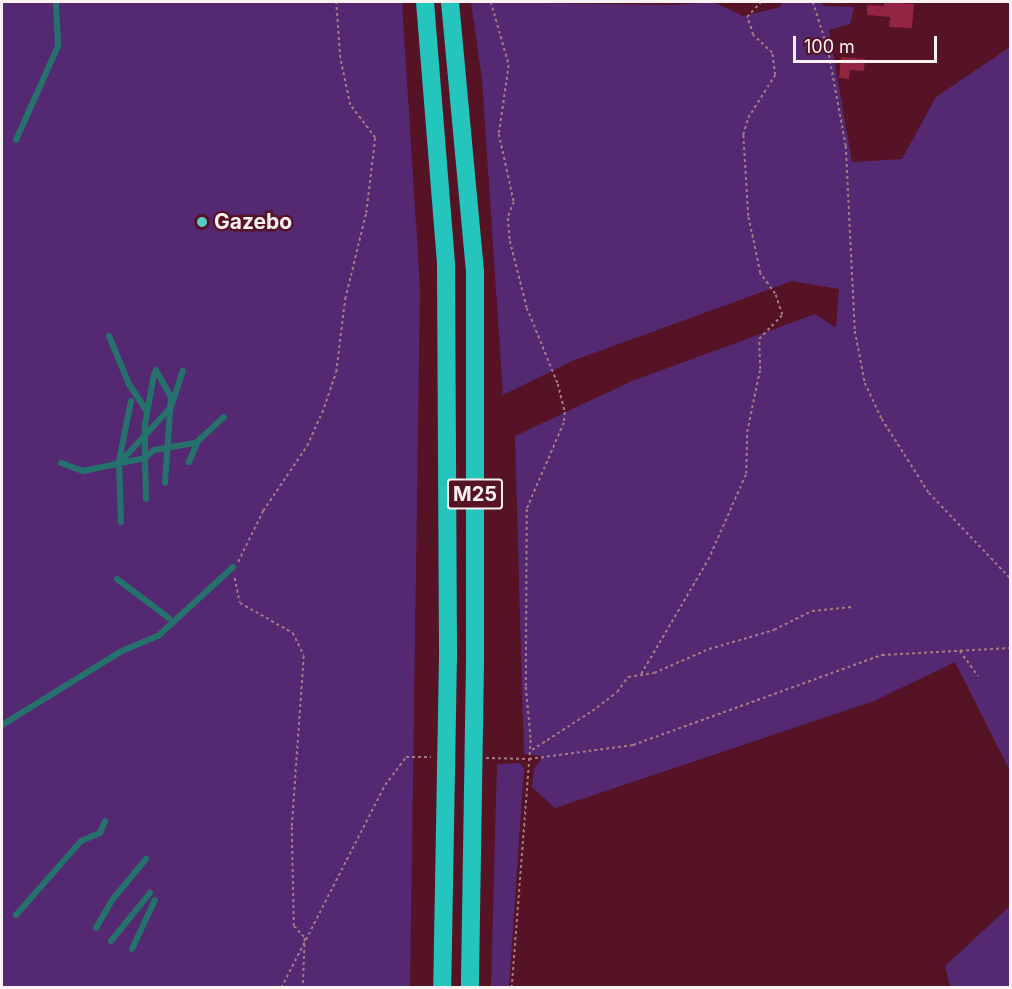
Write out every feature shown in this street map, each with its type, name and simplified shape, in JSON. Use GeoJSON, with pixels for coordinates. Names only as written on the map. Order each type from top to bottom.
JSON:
{"type":"FeatureCollection","features":[{"type":"Feature","properties":{"kind":"highway","name":"M25"},"geometry":{"type":"LineString","coordinates":[[425,2],[446,265],[448,656],[442,987]]}},
{"type":"Feature","properties":{"kind":"highway","name":"M25"},"geometry":{"type":"LineString","coordinates":[[450,2],[475,272],[475,662],[470,987]]}},
{"type":"Feature","properties":{"kind":"lane"},"geometry":{"type":"LineString","coordinates":[[16,140],[58,46],[56,2]]}},
{"type":"Feature","properties":{"kind":"lane"},"geometry":{"type":"LineString","coordinates":[[109,336],[129,384],[147,412]]}},
{"type":"Feature","properties":{"kind":"lane"},"geometry":{"type":"LineString","coordinates":[[120,462],[171,407],[183,371]]}},
{"type":"Feature","properties":{"kind":"lane"},"geometry":{"type":"LineString","coordinates":[[146,499],[145,435],[155,372],[171,397],[165,483]]}},
{"type":"Feature","properties":{"kind":"lane"},"geometry":{"type":"LineString","coordinates":[[121,522],[120,462],[132,401]]}},
{"type":"Feature","properties":{"kind":"lane"},"geometry":{"type":"LineString","coordinates":[[189,462],[198,441],[224,417]]}},
{"type":"Feature","properties":{"kind":"lane"},"geometry":{"type":"LineString","coordinates":[[61,463],[83,471],[105,468],[120,462],[145,458],[169,446],[194,443]]}},
{"type":"Feature","properties":{"kind":"lane"},"geometry":{"type":"LineString","coordinates":[[2,725],[122,651],[158,636],[235,569]]}},
{"type":"Feature","properties":{"kind":"lane"},"geometry":{"type":"LineString","coordinates":[[117,579],[169,618]]}},
{"type":"Feature","properties":{"kind":"lane"},"geometry":{"type":"LineString","coordinates":[[16,915],[78,844],[100,833],[105,821]]}},
{"type":"Feature","properties":{"kind":"lane"},"geometry":{"type":"LineString","coordinates":[[96,928],[113,899],[146,860]]}},
{"type":"Feature","properties":{"kind":"lane"},"geometry":{"type":"LineString","coordinates":[[111,941],[150,893]]}},
{"type":"Feature","properties":{"kind":"lane"},"geometry":{"type":"LineString","coordinates":[[132,949],[155,900]]}},
{"type":"Feature","properties":{"kind":"path"},"geometry":{"type":"LineString","coordinates":[[303,987],[305,938],[294,926],[292,827],[304,656],[293,633],[240,603],[234,583],[235,569],[263,512],[307,446],[322,412],[336,372],[345,299],[366,213],[375,138],[350,105],[340,58],[336,2]]}},
{"type":"Feature","properties":{"kind":"path"},"geometry":{"type":"LineString","coordinates":[[491,2],[509,65],[499,134],[514,202],[508,218],[510,241],[527,308],[558,384],[565,412],[564,423],[527,509],[526,687],[530,751],[512,987]]}},
{"type":"Feature","properties":{"kind":"path"},"geometry":{"type":"LineString","coordinates":[[640,674],[708,560],[746,474],[747,432],[760,369],[759,339],[782,315],[775,294],[760,273],[748,216],[743,135],[748,118],[775,75],[772,53],[753,35],[747,17],[760,2]]}},
{"type":"Feature","properties":{"kind":"path"},"geometry":{"type":"LineString","coordinates":[[813,2],[828,49],[846,146],[855,331],[865,382],[882,419],[929,493],[1011,578]]}},
{"type":"Feature","properties":{"kind":"path"},"geometry":{"type":"LineString","coordinates":[[530,751],[592,711],[617,692],[628,677],[654,673],[709,649],[774,630],[812,611],[852,607]]}},
{"type":"Feature","properties":{"kind":"path"},"geometry":{"type":"LineString","coordinates":[[529,759],[633,745],[882,655],[1011,648]]}},
{"type":"Feature","properties":{"kind":"path"},"geometry":{"type":"LineString","coordinates":[[960,650],[978,676]]}},
{"type":"Feature","properties":{"kind":"path"},"geometry":{"type":"LineString","coordinates":[[281,987],[385,785],[406,757]]}},
{"type":"Feature","properties":{"kind":"path"},"geometry":{"type":"LineString","coordinates":[[2,980],[4,987]]}},
{"type":"Feature","properties":{"kind":"shaded area"},"geometry":{"type":"Polygon","coordinates":[[[2,2],[402,2],[420,288],[410,987],[2,988],[2,2]]]}},
{"type":"Feature","properties":{"kind":"shaded area"},"geometry":{"type":"Polygon","coordinates":[[[471,2],[674,5],[713,2],[743,16],[781,7],[782,2],[821,2],[823,6],[854,7],[850,24],[829,30],[852,162],[902,159],[936,97],[1010,47],[1010,771],[955,662],[874,701],[555,808],[532,787],[534,769],[543,756],[524,754],[515,436],[632,381],[815,314],[836,328],[839,289],[792,281],[572,361],[503,395],[482,79],[471,2]]]}},
{"type":"Feature","properties":{"kind":"shaded area"},"geometry":{"type":"Polygon","coordinates":[[[520,763],[524,768],[509,987],[491,987],[497,764],[520,763]]]}},
{"type":"Feature","properties":{"kind":"shaded area"},"geometry":{"type":"Polygon","coordinates":[[[1010,906],[1010,987],[950,987],[945,966],[1010,906]]]}},
{"type":"Feature","properties":{"kind":"building"},"geometry":{"type":"Polygon","coordinates":[[[884,2],[914,4],[912,28],[889,27],[890,17],[867,15],[867,5],[884,6],[884,2]]]}},
{"type":"Feature","properties":{"kind":"building"},"geometry":{"type":"Polygon","coordinates":[[[841,57],[865,59],[864,71],[850,70],[849,79],[839,78],[841,57]]]}},
{"type":"Feature","properties":{"kind":"place","name":"Gazebo"},"geometry":{"type":"Point","coordinates":[202,222]}}]}
